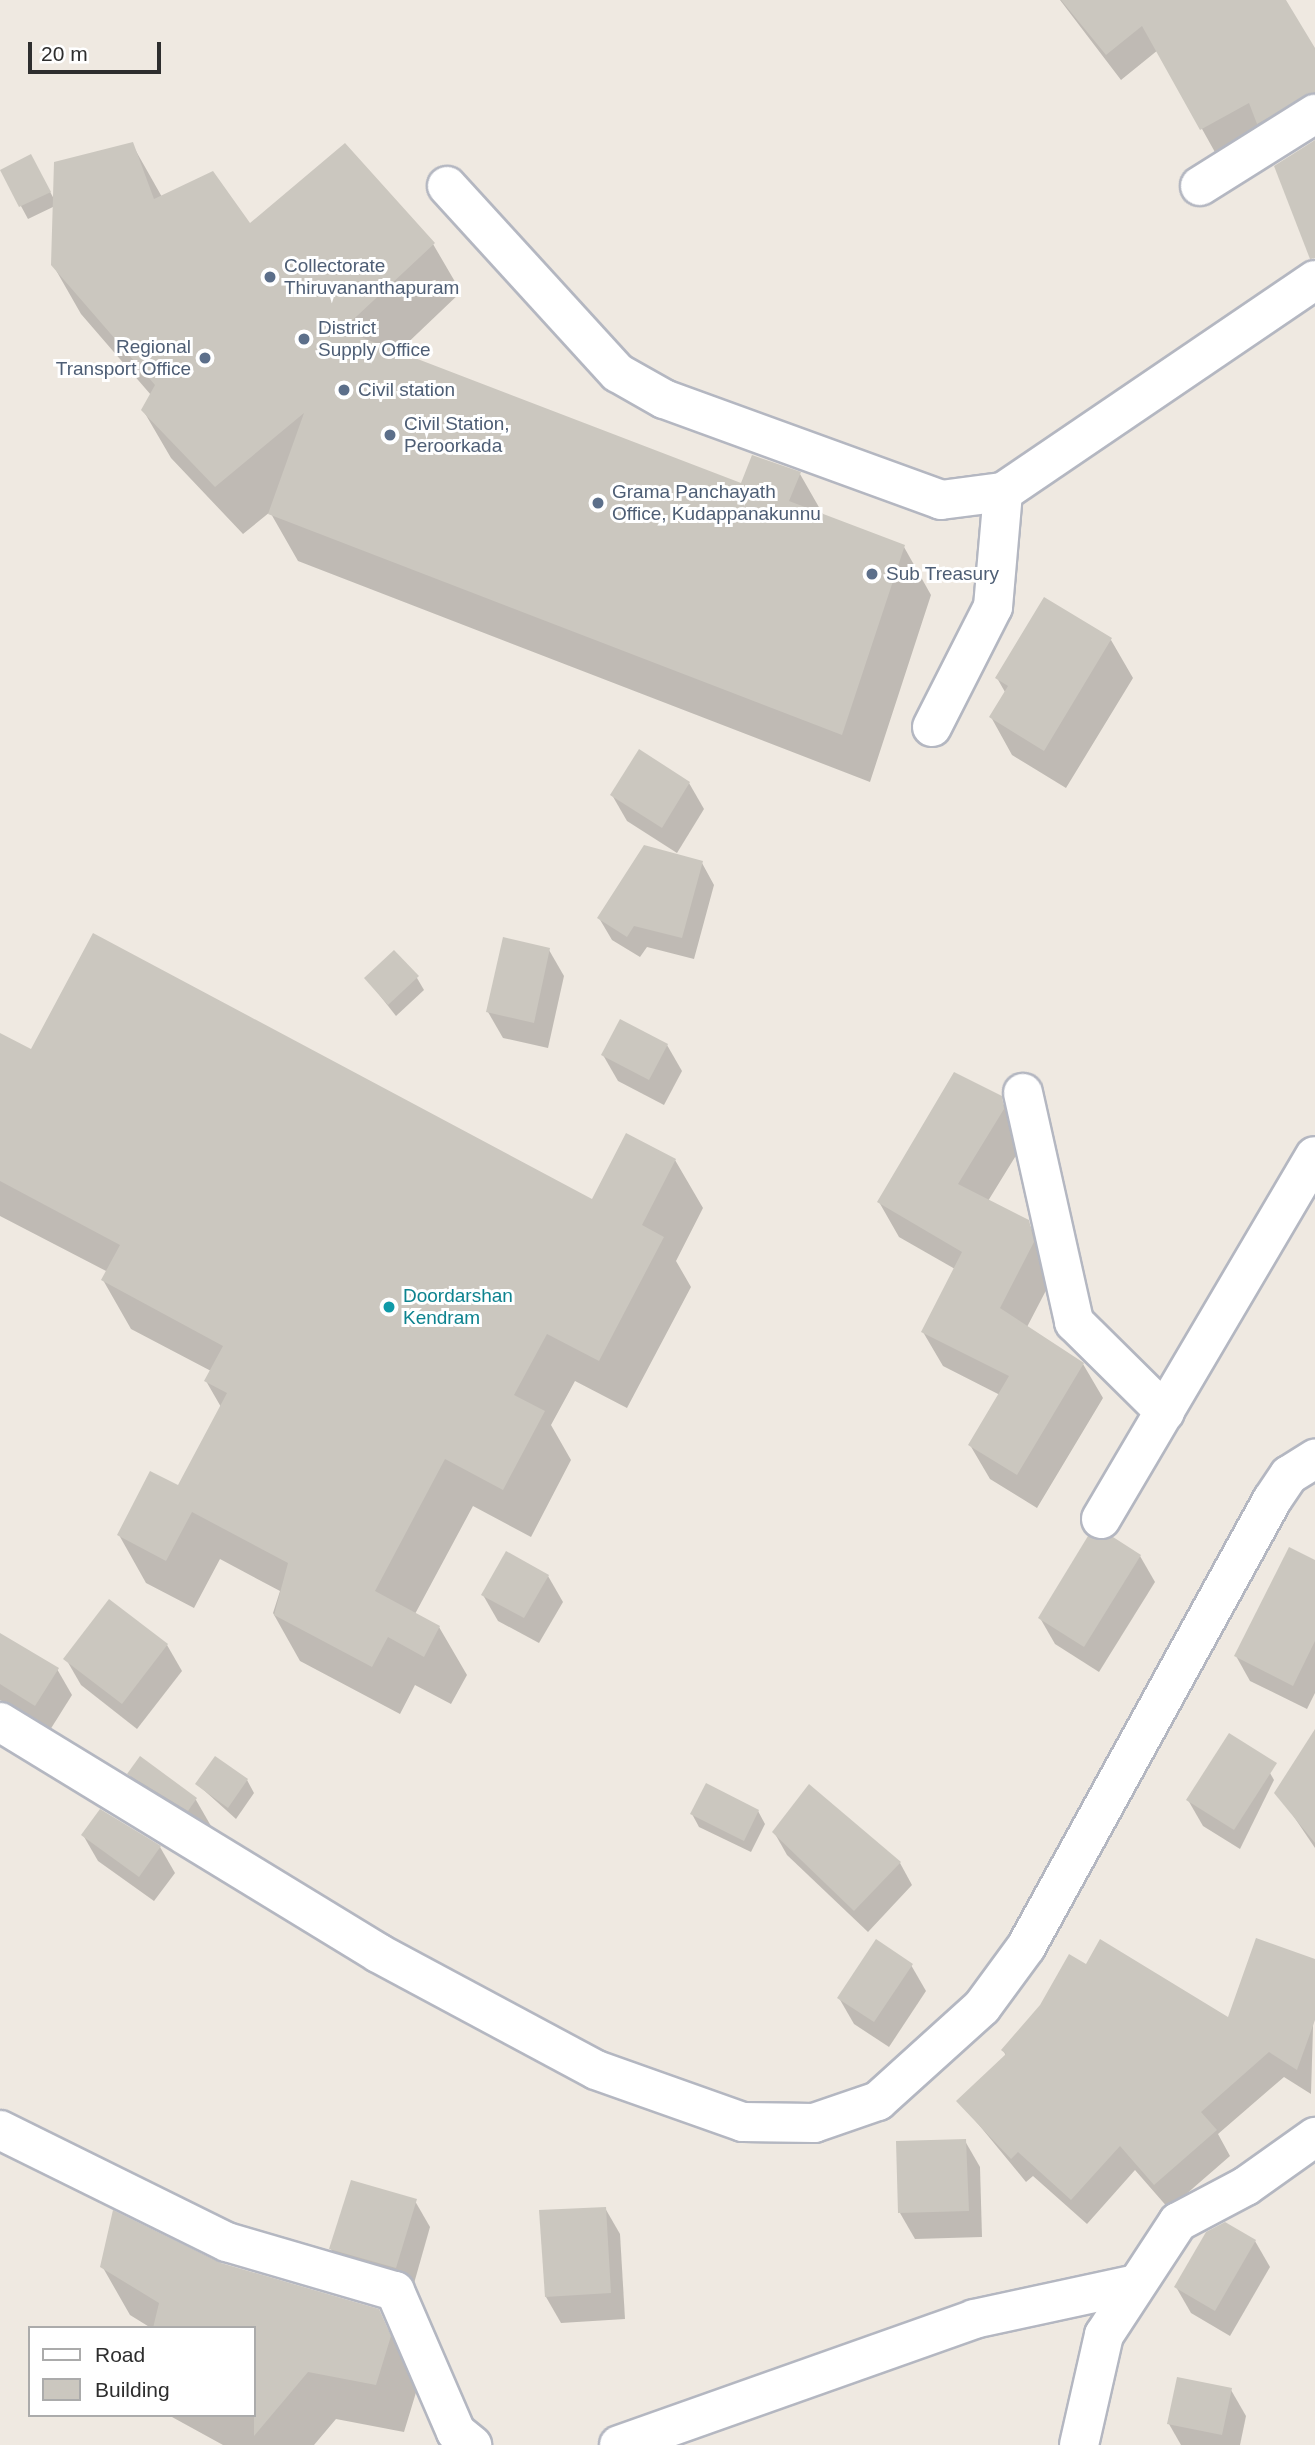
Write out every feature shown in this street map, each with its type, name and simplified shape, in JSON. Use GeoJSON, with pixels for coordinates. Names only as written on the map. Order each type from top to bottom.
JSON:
{"type":"FeatureCollection","features":[{"type":"Feature","properties":{"kind":"street"},"geometry":{"type":"LineString","coordinates":[[1200,186],[1315,114]]}},
{"type":"Feature","properties":{"kind":"street"},"geometry":{"type":"LineString","coordinates":[[447,186],[618,373],[664,400],[941,500],[1003,492],[1315,280]]}},
{"type":"Feature","properties":{"kind":"street"},"geometry":{"type":"LineString","coordinates":[[932,727],[993,607],[1003,492]]}},
{"type":"Feature","properties":{"kind":"street"},"geometry":{"type":"LineString","coordinates":[[1023,1093],[1074,1322],[1164,1412]]}},
{"type":"Feature","properties":{"kind":"street"},"geometry":{"type":"LineString","coordinates":[[1101,1519],[1315,1156]]}},
{"type":"Feature","properties":{"kind":"street"},"geometry":{"type":"LineString","coordinates":[[0,1722],[378,1953],[596,2070],[743,2122],[814,2123],[878,2102],[982,2007],[1026,1947],[1272,1500],[1289,1475],[1315,1460]]}},
{"type":"Feature","properties":{"kind":"street"},"geometry":{"type":"LineString","coordinates":[[0,2130],[228,2242],[395,2291],[456,2432],[472,2445]]}},
{"type":"Feature","properties":{"kind":"street"},"geometry":{"type":"LineString","coordinates":[[1079,2445],[1104,2335],[1131,2286],[1178,2222],[1246,2186],[1315,2137]]}},
{"type":"Feature","properties":{"kind":"street"},"geometry":{"type":"LineString","coordinates":[[619,2445],[974,2319],[1131,2286]]}},
{"type":"Feature","properties":{"kind":"building"},"geometry":{"type":"Polygon","coordinates":[[[1061,0],[1286,0],[1315,48],[1315,92],[1257,124],[1249,103],[1200,130],[1142,26],[1106,55],[1061,0]]]}},
{"type":"Feature","properties":{"kind":"building"},"geometry":{"type":"Polygon","coordinates":[[[1315,140],[1315,258],[1310,259],[1274,166],[1315,140]]]}},
{"type":"Feature","properties":{"kind":"building","name":"Civil Station, Peroorkada"},"geometry":{"type":"Polygon","coordinates":[[[133,142],[154,199],[213,171],[250,223],[345,143],[435,243],[342,330],[741,483],[752,455],[801,472],[789,501],[905,545],[842,735],[268,514],[304,413],[215,487],[141,410],[155,385],[51,265],[54,162],[133,142]]]}},
{"type":"Feature","properties":{"kind":"building"},"geometry":{"type":"Polygon","coordinates":[[[31,154],[51,192],[19,207],[0,170],[31,154]]]}},
{"type":"Feature","properties":{"kind":"building"},"geometry":{"type":"Polygon","coordinates":[[[1044,597],[1112,638],[1044,751],[989,717],[1008,686],[995,678],[1044,597]]]}},
{"type":"Feature","properties":{"kind":"building"},"geometry":{"type":"Polygon","coordinates":[[[639,749],[690,782],[662,828],[610,795],[639,749]]]}},
{"type":"Feature","properties":{"kind":"building"},"geometry":{"type":"Polygon","coordinates":[[[644,845],[703,861],[682,938],[634,926],[627,937],[597,918],[644,845]]]}},
{"type":"Feature","properties":{"kind":"building","name":"Doordarshan Kendram"},"geometry":{"type":"Polygon","coordinates":[[[93,933],[592,1199],[626,1133],[676,1159],[642,1225],[664,1237],[599,1361],[547,1334],[514,1395],[545,1411],[503,1490],[445,1459],[375,1591],[440,1626],[424,1657],[388,1637],[372,1667],[274,1615],[288,1563],[192,1512],[166,1561],[117,1535],[150,1471],[178,1485],[227,1393],[204,1381],[223,1346],[101,1280],[120,1245],[0,1181],[0,1033],[31,1049],[93,933]]]}},
{"type":"Feature","properties":{"kind":"building"},"geometry":{"type":"Polygon","coordinates":[[[503,937],[550,948],[534,1023],[486,1012],[503,937]]]}},
{"type":"Feature","properties":{"kind":"building"},"geometry":{"type":"Polygon","coordinates":[[[394,950],[419,976],[388,1005],[364,978],[394,950]]]}},
{"type":"Feature","properties":{"kind":"building"},"geometry":{"type":"Polygon","coordinates":[[[620,1019],[668,1044],[649,1080],[601,1055],[620,1019]]]}},
{"type":"Feature","properties":{"kind":"building"},"geometry":{"type":"Polygon","coordinates":[[[954,1072],[1002,1096],[1004,1109],[958,1184],[1029,1220],[1034,1242],[1000,1308],[1084,1363],[1017,1475],[968,1445],[1009,1376],[921,1332],[962,1252],[877,1202],[954,1072]]]}},
{"type":"Feature","properties":{"kind":"building"},"geometry":{"type":"Polygon","coordinates":[[[1088,1536],[1113,1537],[1141,1555],[1084,1647],[1038,1618],[1088,1536]]]}},
{"type":"Feature","properties":{"kind":"building"},"geometry":{"type":"Polygon","coordinates":[[[1289,1547],[1315,1560],[1315,1641],[1293,1686],[1234,1656],[1289,1547]]]}},
{"type":"Feature","properties":{"kind":"building"},"geometry":{"type":"Polygon","coordinates":[[[506,1551],[549,1575],[524,1618],[481,1595],[506,1551]]]}},
{"type":"Feature","properties":{"kind":"building"},"geometry":{"type":"Polygon","coordinates":[[[109,1599],[168,1644],[122,1704],[63,1659],[109,1599]]]}},
{"type":"Feature","properties":{"kind":"building"},"geometry":{"type":"Polygon","coordinates":[[[0,1633],[59,1668],[35,1706],[0,1684],[0,1633]]]}},
{"type":"Feature","properties":{"kind":"building"},"geometry":{"type":"Polygon","coordinates":[[[1315,1729],[1315,1843],[1274,1793],[1315,1729]]]}},
{"type":"Feature","properties":{"kind":"building"},"geometry":{"type":"Polygon","coordinates":[[[1229,1733],[1277,1763],[1234,1830],[1186,1800],[1229,1733]]]}},
{"type":"Feature","properties":{"kind":"building"},"geometry":{"type":"Polygon","coordinates":[[[140,1756],[197,1798],[188,1811],[127,1774],[140,1756]]]}},
{"type":"Feature","properties":{"kind":"building"},"geometry":{"type":"Polygon","coordinates":[[[215,1756],[248,1779],[228,1808],[195,1784],[215,1756]]]}},
{"type":"Feature","properties":{"kind":"building"},"geometry":{"type":"Polygon","coordinates":[[[706,1783],[759,1810],[744,1841],[690,1814],[706,1783]]]}},
{"type":"Feature","properties":{"kind":"building"},"geometry":{"type":"Polygon","coordinates":[[[809,1784],[901,1862],[854,1911],[772,1832],[809,1784]]]}},
{"type":"Feature","properties":{"kind":"building"},"geometry":{"type":"Polygon","coordinates":[[[100,1809],[161,1846],[139,1877],[81,1835],[100,1809]]]}},
{"type":"Feature","properties":{"kind":"building"},"geometry":{"type":"Polygon","coordinates":[[[1256,1938],[1315,1959],[1315,2020],[1297,2070],[1269,2052],[1201,2112],[1217,2130],[1154,2185],[1120,2146],[1071,2200],[1018,2152],[1011,2159],[956,2101],[1006,2054],[1001,2050],[1040,2005],[1069,1954],[1086,1964],[1100,1939],[1228,2017],[1256,1938]]]}},
{"type":"Feature","properties":{"kind":"building"},"geometry":{"type":"Polygon","coordinates":[[[876,1939],[913,1964],[874,2022],[837,1998],[876,1939]]]}},
{"type":"Feature","properties":{"kind":"building"},"geometry":{"type":"Polygon","coordinates":[[[966,2139],[969,2211],[898,2213],[896,2141],[966,2139]]]}},
{"type":"Feature","properties":{"kind":"building"},"geometry":{"type":"Polygon","coordinates":[[[351,2180],[417,2199],[396,2268],[329,2249],[351,2180]]]}},
{"type":"Feature","properties":{"kind":"building"},"geometry":{"type":"Polygon","coordinates":[[[606,2207],[611,2293],[545,2297],[539,2210],[606,2207]]]}},
{"type":"Feature","properties":{"kind":"building"},"geometry":{"type":"Polygon","coordinates":[[[113,2210],[221,2263],[379,2309],[391,2336],[376,2385],[308,2372],[254,2436],[256,2326],[153,2326],[159,2303],[100,2267],[113,2210]]]}},
{"type":"Feature","properties":{"kind":"building"},"geometry":{"type":"Polygon","coordinates":[[[1225,2222],[1256,2240],[1215,2311],[1174,2287],[1206,2232],[1225,2222]]]}},
{"type":"Feature","properties":{"kind":"building"},"geometry":{"type":"Polygon","coordinates":[[[1177,2377],[1232,2388],[1222,2435],[1167,2424],[1177,2377]]]}},
{"type":"Feature","properties":{"kind":"place","name":"Collectorate Thiruvananthapuram"},"geometry":{"type":"Point","coordinates":[270,277]}},
{"type":"Feature","properties":{"kind":"place","name":"District Supply Office"},"geometry":{"type":"Point","coordinates":[304,339]}},
{"type":"Feature","properties":{"kind":"place","name":"Regional Transport Office"},"geometry":{"type":"Point","coordinates":[205,358]}},
{"type":"Feature","properties":{"kind":"place","name":"Civil station"},"geometry":{"type":"Point","coordinates":[344,390]}},
{"type":"Feature","properties":{"kind":"place","name":"Civil Station, Peroorkada"},"geometry":{"type":"Point","coordinates":[390,435]}},
{"type":"Feature","properties":{"kind":"place","name":"Grama Panchayath Office, Kudappanakunnu"},"geometry":{"type":"Point","coordinates":[598,503]}},
{"type":"Feature","properties":{"kind":"place","name":"Sub Treasury"},"geometry":{"type":"Point","coordinates":[872,574]}},
{"type":"Feature","properties":{"kind":"place","name":"Doordarshan Kendram"},"geometry":{"type":"Point","coordinates":[389,1307]}}]}
